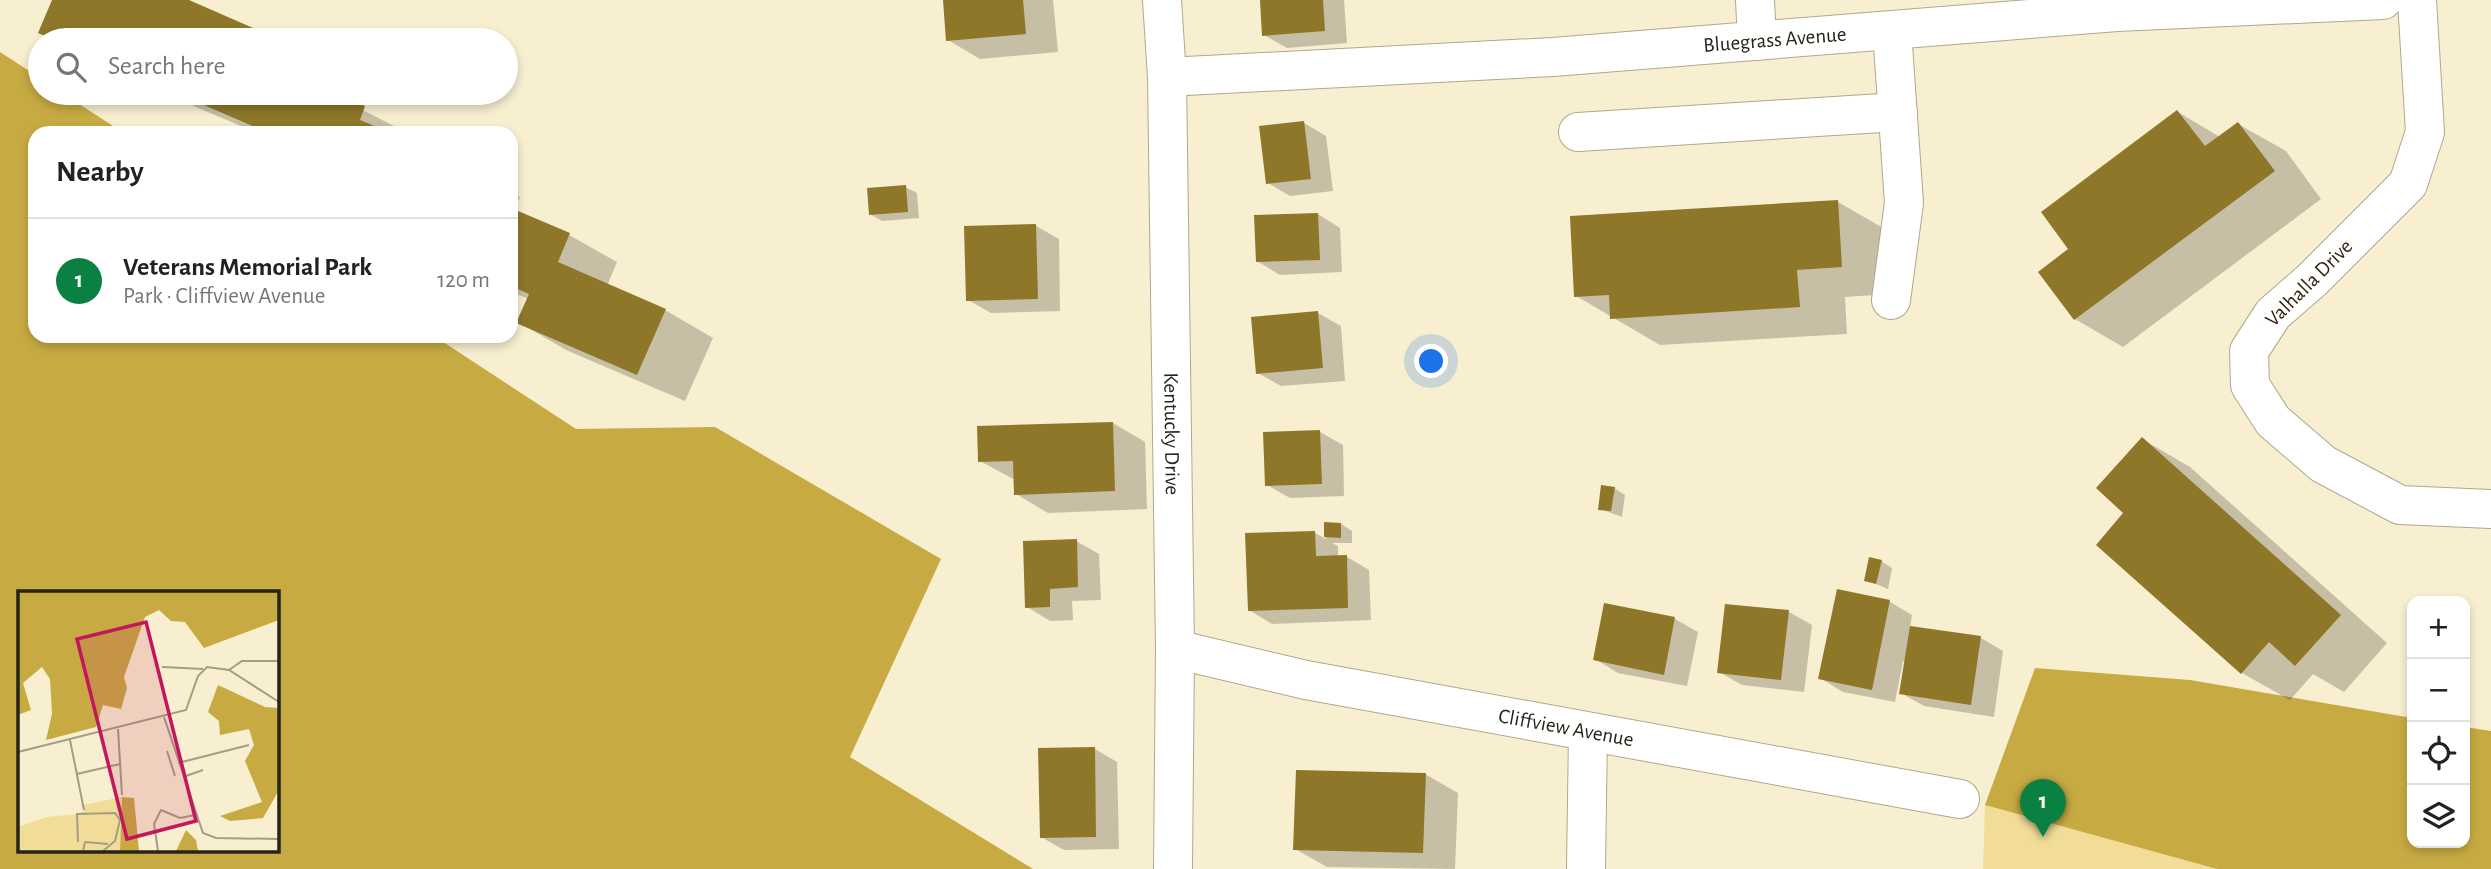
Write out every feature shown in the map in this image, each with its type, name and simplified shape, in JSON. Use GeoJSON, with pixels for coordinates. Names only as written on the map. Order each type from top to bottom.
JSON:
{"type":"FeatureCollection","features":[{"type":"Feature","properties":{"kind":"street","name":"Kentucky Drive"},"geometry":{"type":"LineString","coordinates":[[1162,0],[1167,77],[1175,649],[1173,869]]}},
{"type":"Feature","properties":{"kind":"street"},"geometry":{"type":"LineString","coordinates":[[1755,0],[1757,41]]}},
{"type":"Feature","properties":{"kind":"street","name":"Bluegrass Avenue"},"geometry":{"type":"LineString","coordinates":[[1167,77],[1553,57],[1757,41],[1914,20],[2383,0]]}},
{"type":"Feature","properties":{"kind":"street","name":"Valhalla Drive"},"geometry":{"type":"LineString","coordinates":[[2417,0],[2425,132],[2408,184],[2312,280],[2273,314],[2249,351],[2250,385],[2273,421],[2323,464],[2400,505],[2491,509]]}},
{"type":"Feature","properties":{"kind":"street"},"geometry":{"type":"LineString","coordinates":[[1891,300],[1904,204],[1898,112],[1914,20]]}},
{"type":"Feature","properties":{"kind":"street"},"geometry":{"type":"LineString","coordinates":[[1578,132],[1898,112]]}},
{"type":"Feature","properties":{"kind":"street","name":"Cliffview Avenue"},"geometry":{"type":"LineString","coordinates":[[1175,649],[1306,680],[1960,799]]}},
{"type":"Feature","properties":{"kind":"street"},"geometry":{"type":"LineString","coordinates":[[1586,869],[1588,732]]}},
{"type":"Feature","properties":{"kind":"shaded area"},"geometry":{"type":"Polygon","coordinates":[[[0,52],[28,70],[28,105],[81,105],[113,126],[28,126],[28,343],[445,343],[576,429],[715,427],[941,559],[850,757],[1033,869],[0,869],[0,52]]]}},
{"type":"Feature","properties":{"kind":"shaded area"},"geometry":{"type":"Polygon","coordinates":[[[2035,668],[2190,680],[2407,717],[2407,848],[2470,848],[2470,728],[2491,731],[2491,869],[2217,869],[1985,805],[2035,668]]]}},
{"type":"Feature","properties":{"kind":"shaded area"},"geometry":{"type":"Polygon","coordinates":[[[1985,805],[2217,869],[1983,869],[1985,805]]]}},
{"type":"Feature","properties":{"kind":"building"},"geometry":{"type":"Polygon","coordinates":[[[52,0],[189,0],[253,28],[40,28],[52,0]]]}},
{"type":"Feature","properties":{"kind":"building"},"geometry":{"type":"Polygon","coordinates":[[[943,0],[1023,0],[1026,34],[946,41],[943,0]]]}},
{"type":"Feature","properties":{"kind":"building"},"geometry":{"type":"Polygon","coordinates":[[[1260,0],[1323,0],[1325,31],[1262,36],[1260,0]]]}},
{"type":"Feature","properties":{"kind":"building"},"geometry":{"type":"Polygon","coordinates":[[[204,105],[363,105],[365,106],[360,120],[374,126],[253,126],[204,105]]]}},
{"type":"Feature","properties":{"kind":"building"},"geometry":{"type":"Polygon","coordinates":[[[2177,110],[2205,146],[2238,122],[2275,171],[2074,320],[2038,272],[2068,249],[2041,212],[2177,110]]]}},
{"type":"Feature","properties":{"kind":"building"},"geometry":{"type":"Polygon","coordinates":[[[1304,121],[1311,179],[1266,184],[1259,126],[1304,121]]]}},
{"type":"Feature","properties":{"kind":"building"},"geometry":{"type":"Polygon","coordinates":[[[906,185],[908,212],[869,215],[867,188],[906,185]]]}},
{"type":"Feature","properties":{"kind":"building"},"geometry":{"type":"Polygon","coordinates":[[[1838,200],[1842,267],[1797,270],[1800,307],[1610,319],[1609,295],[1574,297],[1570,216],[1838,200]]]}},
{"type":"Feature","properties":{"kind":"building"},"geometry":{"type":"Polygon","coordinates":[[[518,211],[570,233],[558,262],[666,309],[637,375],[518,324],[529,294],[518,289],[518,211]]]}},
{"type":"Feature","properties":{"kind":"building"},"geometry":{"type":"Polygon","coordinates":[[[1318,213],[1320,260],[1256,262],[1254,215],[1318,213]]]}},
{"type":"Feature","properties":{"kind":"building"},"geometry":{"type":"Polygon","coordinates":[[[1036,224],[1038,299],[966,301],[964,226],[1036,224]]]}},
{"type":"Feature","properties":{"kind":"building"},"geometry":{"type":"Polygon","coordinates":[[[1318,311],[1323,368],[1256,374],[1251,317],[1318,311]]]}},
{"type":"Feature","properties":{"kind":"building"},"geometry":{"type":"Polygon","coordinates":[[[1113,422],[1115,491],[1014,495],[1013,461],[978,462],[977,426],[1113,422]]]}},
{"type":"Feature","properties":{"kind":"building"},"geometry":{"type":"Polygon","coordinates":[[[1320,430],[1322,484],[1265,486],[1263,432],[1320,430]]]}},
{"type":"Feature","properties":{"kind":"building"},"geometry":{"type":"Polygon","coordinates":[[[2142,437],[2341,615],[2295,666],[2269,642],[2241,674],[2096,545],[2123,513],[2096,488],[2142,437]]]}},
{"type":"Feature","properties":{"kind":"building"},"geometry":{"type":"Polygon","coordinates":[[[1601,485],[1615,487],[1611,511],[1598,510],[1601,485]]]}},
{"type":"Feature","properties":{"kind":"building"},"geometry":{"type":"Polygon","coordinates":[[[1324,522],[1341,523],[1341,538],[1324,537],[1324,522]]]}},
{"type":"Feature","properties":{"kind":"building"},"geometry":{"type":"Polygon","coordinates":[[[1315,531],[1316,556],[1347,555],[1348,608],[1248,611],[1245,533],[1315,531]]]}},
{"type":"Feature","properties":{"kind":"building"},"geometry":{"type":"Polygon","coordinates":[[[1077,539],[1078,587],[1050,589],[1050,607],[1025,608],[1023,541],[1077,539]]]}},
{"type":"Feature","properties":{"kind":"building"},"geometry":{"type":"Polygon","coordinates":[[[1869,557],[1882,560],[1876,584],[1864,581],[1869,557]]]}},
{"type":"Feature","properties":{"kind":"building"},"geometry":{"type":"Polygon","coordinates":[[[1837,589],[1890,600],[1872,690],[1818,679],[1837,589]]]}},
{"type":"Feature","properties":{"kind":"building"},"geometry":{"type":"Polygon","coordinates":[[[1604,603],[1675,617],[1664,675],[1593,660],[1604,603]]]}},
{"type":"Feature","properties":{"kind":"building"},"geometry":{"type":"Polygon","coordinates":[[[1725,604],[1789,610],[1781,680],[1717,673],[1725,604]]]}},
{"type":"Feature","properties":{"kind":"building"},"geometry":{"type":"Polygon","coordinates":[[[1910,626],[1981,636],[1971,705],[1899,694],[1910,626]]]}},
{"type":"Feature","properties":{"kind":"building"},"geometry":{"type":"Polygon","coordinates":[[[1095,747],[1096,837],[1040,838],[1038,748],[1095,747]]]}},
{"type":"Feature","properties":{"kind":"building"},"geometry":{"type":"Polygon","coordinates":[[[1296,770],[1426,773],[1423,853],[1293,850],[1296,770]]]}},
{"type":"Feature","properties":{"kind":"place","name":"Veterans Memorial Park"},"geometry":{"type":"Point","coordinates":[2043,837]}}]}
